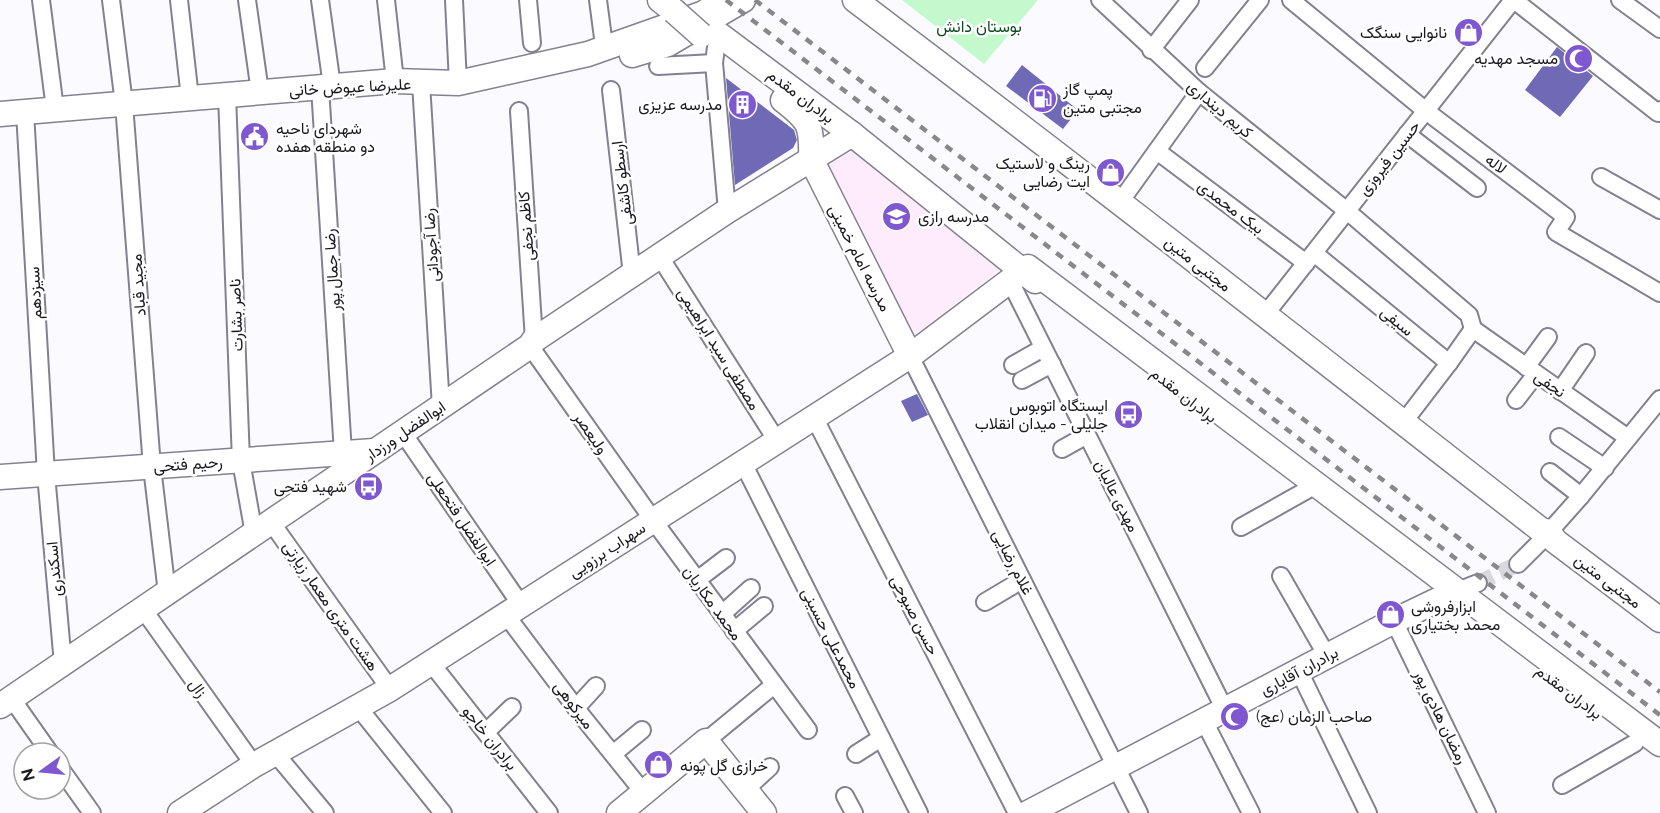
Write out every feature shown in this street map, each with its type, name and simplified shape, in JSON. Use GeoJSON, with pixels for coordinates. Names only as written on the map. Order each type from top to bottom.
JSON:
{"type":"FeatureCollection","features":[{"type":"Feature","properties":{"kind":"street"},"geometry":{"type":"LineString","coordinates":[[41,0],[56,109]]}},
{"type":"Feature","properties":{"kind":"street","name":"مجید قباد"},"geometry":{"type":"LineString","coordinates":[[111,0],[124,104],[152,467],[166,593]]}},
{"type":"Feature","properties":{"kind":"street"},"geometry":{"type":"LineString","coordinates":[[179,0],[190,98]]}},
{"type":"Feature","properties":{"kind":"street"},"geometry":{"type":"LineString","coordinates":[[247,0],[260,92]]}},
{"type":"Feature","properties":{"kind":"street","name":"رضا جمال پور"},"geometry":{"type":"LineString","coordinates":[[320,0],[343,453]]}},
{"type":"Feature","properties":{"kind":"street"},"geometry":{"type":"LineString","coordinates":[[386,0],[395,81]]}},
{"type":"Feature","properties":{"kind":"street"},"geometry":{"type":"LineString","coordinates":[[454,0],[458,83],[514,80],[605,64],[668,44],[743,0]]}},
{"type":"Feature","properties":{"kind":"street"},"geometry":{"type":"LineString","coordinates":[[528,0],[532,43]]}},
{"type":"Feature","properties":{"kind":"street"},"geometry":{"type":"LineString","coordinates":[[598,0],[603,38]]}},
{"type":"Feature","properties":{"kind":"street","name":"علیرضا عیوض خانی"},"geometry":{"type":"LineString","coordinates":[[0,114],[395,81],[458,83],[588,54],[704,13],[723,0]]}},
{"type":"Feature","properties":{"kind":"street","name":"مجتبی متین"},"geometry":{"type":"LineString","coordinates":[[855,0],[1120,202],[1547,535],[1660,619]]}},
{"type":"Feature","properties":{"kind":"street","name":"کریم دینداری"},"geometry":{"type":"LineString","coordinates":[[1100,0],[1151,50],[1199,92],[1347,211],[1469,315],[1473,329]]}},
{"type":"Feature","properties":{"kind":"street"},"geometry":{"type":"LineString","coordinates":[[1151,50],[1190,0]]}},
{"type":"Feature","properties":{"kind":"street"},"geometry":{"type":"LineString","coordinates":[[1204,68],[1260,0]]}},
{"type":"Feature","properties":{"kind":"street","name":"لاله"},"geometry":{"type":"LineString","coordinates":[[1291,0],[1426,111],[1566,217],[1556,232],[1660,293]]}},
{"type":"Feature","properties":{"kind":"street"},"geometry":{"type":"LineString","coordinates":[[1514,0],[1659,111]]}},
{"type":"Feature","properties":{"kind":"street","name":"حسین فیروزی"},"geometry":{"type":"LineString","coordinates":[[1264,316],[1514,0]]}},
{"type":"Feature","properties":{"kind":"street"},"geometry":{"type":"LineString","coordinates":[[1620,0],[1660,29]]}},
{"type":"Feature","properties":{"kind":"street"},"geometry":{"type":"LineString","coordinates":[[672,4],[712,41],[727,210]]}},
{"type":"Feature","properties":{"kind":"street"},"geometry":{"type":"LineString","coordinates":[[658,66],[712,41]]}},
{"type":"Feature","properties":{"kind":"street","name":"برادران مقدم"},"geometry":{"type":"LineString","coordinates":[[712,41],[852,134],[1020,273],[1307,490],[1460,590],[1635,743],[1660,762]]}},
{"type":"Feature","properties":{"kind":"street","name":"برادران مقدم"},"geometry":{"type":"LineString","coordinates":[[712,41],[804,116],[812,136],[811,159]]}},
{"type":"Feature","properties":{"kind":"street","name":"رضا آجودانی"},"geometry":{"type":"LineString","coordinates":[[421,83],[441,407]]}},
{"type":"Feature","properties":{"kind":"street","name":"ارسطو کاشفی"},"geometry":{"type":"LineString","coordinates":[[611,90],[633,275]]}},
{"type":"Feature","properties":{"kind":"street"},"geometry":{"type":"LineString","coordinates":[[1120,202],[1199,92]]}},
{"type":"Feature","properties":{"kind":"street","name":"ناصر بشارت"},"geometry":{"type":"LineString","coordinates":[[227,95],[242,460],[263,528]]}},
{"type":"Feature","properties":{"kind":"street","name":"کاظم نجفی"},"geometry":{"type":"LineString","coordinates":[[519,111],[532,343]]}},
{"type":"Feature","properties":{"kind":"street","name":"سیزدهم"},"geometry":{"type":"LineString","coordinates":[[25,112],[46,474]]}},
{"type":"Feature","properties":{"kind":"street","name":"ابوالفضل ورزدار"},"geometry":{"type":"LineString","coordinates":[[6,703],[727,210],[852,134]]}},
{"type":"Feature","properties":{"kind":"street"},"geometry":{"type":"LineString","coordinates":[[1407,134],[1477,188]]}},
{"type":"Feature","properties":{"kind":"street","name":"بیک محمدی"},"geometry":{"type":"LineString","coordinates":[[1156,151],[1310,258]]}},
{"type":"Feature","properties":{"kind":"street","name":"مدرسه امام خمینی"},"geometry":{"type":"LineString","coordinates":[[811,159],[910,356]]}},
{"type":"Feature","properties":{"kind":"street"},"geometry":{"type":"LineString","coordinates":[[1601,177],[1660,210]]}},
{"type":"Feature","properties":{"kind":"street","name":"مصطفی سید ابراهیمی"},"geometry":{"type":"LineString","coordinates":[[660,256],[777,441]]}},
{"type":"Feature","properties":{"kind":"street","name":"سیفی"},"geometry":{"type":"LineString","coordinates":[[1310,258],[1449,363]]}},
{"type":"Feature","properties":{"kind":"street","name":"برادران مقدم"},"geometry":{"type":"LineString","coordinates":[[1020,273],[1460,590],[1660,744]]}},
{"type":"Feature","properties":{"kind":"street","name":"مهدی عالیان"},"geometry":{"type":"LineString","coordinates":[[1020,273],[1043,348],[1087,435],[1214,716],[1251,813]]}},
{"type":"Feature","properties":{"kind":"street","name":"سهراب برزویی"},"geometry":{"type":"LineString","coordinates":[[187,811],[265,759],[390,690],[910,356],[1020,273]]}},
{"type":"Feature","properties":{"kind":"street"},"geometry":{"type":"LineString","coordinates":[[1403,423],[1473,329]]}},
{"type":"Feature","properties":{"kind":"street","name":"نجفی"},"geometry":{"type":"LineString","coordinates":[[1473,329],[1628,438]]}},
{"type":"Feature","properties":{"kind":"street"},"geometry":{"type":"LineString","coordinates":[[1516,400],[1548,337]]}},
{"type":"Feature","properties":{"kind":"street","name":"ولیعصر"},"geometry":{"type":"LineString","coordinates":[[532,343],[653,520]]}},
{"type":"Feature","properties":{"kind":"street"},"geometry":{"type":"LineString","coordinates":[[1013,365],[1043,348]]}},
{"type":"Feature","properties":{"kind":"street"},"geometry":{"type":"LineString","coordinates":[[1560,391],[1586,353]]}},
{"type":"Feature","properties":{"kind":"street","name":"غلام رضایی"},"geometry":{"type":"LineString","coordinates":[[910,356],[1139,813]]}},
{"type":"Feature","properties":{"kind":"street"},"geometry":{"type":"LineString","coordinates":[[1022,380],[1052,364]]}},
{"type":"Feature","properties":{"kind":"street"},"geometry":{"type":"LineString","coordinates":[[1518,564],[1581,496],[1660,399]]}},
{"type":"Feature","properties":{"kind":"street","name":"حسن صبوحی"},"geometry":{"type":"LineString","coordinates":[[814,417],[1017,813]]}},
{"type":"Feature","properties":{"kind":"street","name":"ابوالفضل فتحعلی"},"geometry":{"type":"LineString","coordinates":[[403,433],[513,610]]}},
{"type":"Feature","properties":{"kind":"street"},"geometry":{"type":"LineString","coordinates":[[1062,449],[1087,435]]}},
{"type":"Feature","properties":{"kind":"street"},"geometry":{"type":"LineString","coordinates":[[1558,437],[1605,468]]}},
{"type":"Feature","properties":{"kind":"street","name":"رحیم فتحی"},"geometry":{"type":"LineString","coordinates":[[0,477],[376,451]]}},
{"type":"Feature","properties":{"kind":"street","name":"محمدعلی حسینی"},"geometry":{"type":"LineString","coordinates":[[743,463],[919,813]]}},
{"type":"Feature","properties":{"kind":"street"},"geometry":{"type":"LineString","coordinates":[[1550,472],[1581,496]]}},
{"type":"Feature","properties":{"kind":"street","name":"اسکندری"},"geometry":{"type":"LineString","coordinates":[[46,474],[63,664]]}},
{"type":"Feature","properties":{"kind":"street"},"geometry":{"type":"LineString","coordinates":[[1241,527],[1307,490]]}},
{"type":"Feature","properties":{"kind":"street","name":"محمد مکاریان"},"geometry":{"type":"LineString","coordinates":[[653,520],[808,730]]}},
{"type":"Feature","properties":{"kind":"street","name":"هشت متری معمار زیارتی"},"geometry":{"type":"LineString","coordinates":[[263,528],[390,690]]}},
{"type":"Feature","properties":{"kind":"street"},"geometry":{"type":"LineString","coordinates":[[697,580],[726,558]]}},
{"type":"Feature","properties":{"kind":"street"},"geometry":{"type":"LineString","coordinates":[[1281,576],[1327,656]]}},
{"type":"Feature","properties":{"kind":"street"},"geometry":{"type":"LineString","coordinates":[[985,602],[1022,580]]}},
{"type":"Feature","properties":{"kind":"street"},"geometry":{"type":"LineString","coordinates":[[722,614],[751,588]]}},
{"type":"Feature","properties":{"kind":"street","name":"برادران آقایاری"},"geometry":{"type":"LineString","coordinates":[[1028,813],[1056,807],[1116,768],[1394,621],[1460,590]]}},
{"type":"Feature","properties":{"kind":"street"},"geometry":{"type":"LineString","coordinates":[[734,631],[764,606]]}},
{"type":"Feature","properties":{"kind":"street","name":"زال"},"geometry":{"type":"LineString","coordinates":[[143,609],[265,759],[325,813]]}},
{"type":"Feature","properties":{"kind":"street","name":"میرکوهی"},"geometry":{"type":"LineString","coordinates":[[513,610],[576,708],[644,793]]}},
{"type":"Feature","properties":{"kind":"street","name":"رمضان هادی پور"},"geometry":{"type":"LineString","coordinates":[[1394,621],[1487,813]]}},
{"type":"Feature","properties":{"kind":"street","name":"برادران خاجو"},"geometry":{"type":"LineString","coordinates":[[430,663],[549,813]]}},
{"type":"Feature","properties":{"kind":"street"},"geometry":{"type":"LineString","coordinates":[[1299,671],[1368,813]]}},
{"type":"Feature","properties":{"kind":"street"},"geometry":{"type":"LineString","coordinates":[[619,813],[774,685]]}},
{"type":"Feature","properties":{"kind":"street"},"geometry":{"type":"LineString","coordinates":[[576,708],[596,686]]}},
{"type":"Feature","properties":{"kind":"street"},"geometry":{"type":"LineString","coordinates":[[6,703],[39,741]]}},
{"type":"Feature","properties":{"kind":"street"},"geometry":{"type":"LineString","coordinates":[[358,707],[442,813]]}},
{"type":"Feature","properties":{"kind":"street"},"geometry":{"type":"LineString","coordinates":[[486,732],[512,707]]}},
{"type":"Feature","properties":{"kind":"street"},"geometry":{"type":"LineString","coordinates":[[613,754],[642,730]]}},
{"type":"Feature","properties":{"kind":"street"},"geometry":{"type":"LineString","coordinates":[[856,754],[881,738]]}},
{"type":"Feature","properties":{"kind":"street"},"geometry":{"type":"LineString","coordinates":[[706,741],[764,813]]}},
{"type":"Feature","properties":{"kind":"street"},"geometry":{"type":"LineString","coordinates":[[1562,785],[1635,743]]}},
{"type":"Feature","properties":{"kind":"street"},"geometry":{"type":"LineString","coordinates":[[745,790],[770,767]]}},
{"type":"Feature","properties":{"kind":"street"},"geometry":{"type":"LineString","coordinates":[[72,785],[92,813]]}},
{"type":"Feature","properties":{"kind":"street"},"geometry":{"type":"LineString","coordinates":[[845,796],[854,813]]}},
{"type":"Feature","properties":{"kind":"shaded area","name":"مدرسه رازی"},"geometry":{"type":"Polygon","coordinates":[[[856,149],[1006,265],[913,336],[826,166],[856,149]]]}},
{"type":"Feature","properties":{"kind":"green space","name":"بوستان دانش"},"geometry":{"type":"Polygon","coordinates":[[[902,0],[1038,0],[984,64],[902,0]]]}},
{"type":"Feature","properties":{"kind":"building","name":"مسجد مهدیه"},"geometry":{"type":"Polygon","coordinates":[[[1557,47],[1593,76],[1560,117],[1525,90],[1557,47]]]}},
{"type":"Feature","properties":{"kind":"building","name":"پمپ گاز مجتبی متین"},"geometry":{"type":"Polygon","coordinates":[[[1022,65],[1078,110],[1063,129],[1006,86],[1022,65]]]}},
{"type":"Feature","properties":{"kind":"building","name":"مدرسه عزیزی"},"geometry":{"type":"Polygon","coordinates":[[[726,78],[794,130],[797,140],[793,148],[735,185],[726,78]]]}},
{"type":"Feature","properties":{"kind":"building"},"geometry":{"type":"Polygon","coordinates":[[[917,394],[928,415],[912,422],[901,401],[917,394]]]}},
{"type":"Feature","properties":{"kind":"tunnel"},"geometry":{"type":"LineString","coordinates":[[1478,583],[1518,564]]}},
{"type":"Feature","properties":{"kind":"railway"},"geometry":{"type":"LineString","coordinates":[[726,0],[1660,715]]}},
{"type":"Feature","properties":{"kind":"railway"},"geometry":{"type":"LineString","coordinates":[[755,0],[1660,692]]}},
{"type":"Feature","properties":{"kind":"place","name":"نانوایی سنگک"},"geometry":{"type":"Point","coordinates":[1468,32]}},
{"type":"Feature","properties":{"kind":"place","name":"مسجد مهدیه"},"geometry":{"type":"Point","coordinates":[1579,58]}},
{"type":"Feature","properties":{"kind":"place","name":"پمپ گاز مجتبی متین"},"geometry":{"type":"Point","coordinates":[1042,98]}},
{"type":"Feature","properties":{"kind":"place","name":"مدرسه عزیزی"},"geometry":{"type":"Point","coordinates":[743,104]}},
{"type":"Feature","properties":{"kind":"place","name":"شهردای ناحیه دو منطقه هفده"},"geometry":{"type":"Point","coordinates":[255,137]}},
{"type":"Feature","properties":{"kind":"place","name":"رینگ و لاستیک ایت رضایی"},"geometry":{"type":"Point","coordinates":[1111,172]}},
{"type":"Feature","properties":{"kind":"place","name":"مدرسه رازی"},"geometry":{"type":"Point","coordinates":[897,216]}},
{"type":"Feature","properties":{"kind":"place","name":"ایستگاه اتوبوس جلیلی - میدان انقلاب"},"geometry":{"type":"Point","coordinates":[1129,414]}},
{"type":"Feature","properties":{"kind":"place","name":"شهید فتحی"},"geometry":{"type":"Point","coordinates":[368,486]}},
{"type":"Feature","properties":{"kind":"place","name":"ابزارفروشی محمد بختیاری"},"geometry":{"type":"Point","coordinates":[1390,615]}},
{"type":"Feature","properties":{"kind":"place","name":"صاحب الزمان (عج)"},"geometry":{"type":"Point","coordinates":[1235,716]}},
{"type":"Feature","properties":{"kind":"place","name":"خرازی گل پونه"},"geometry":{"type":"Point","coordinates":[659,765]}}]}
